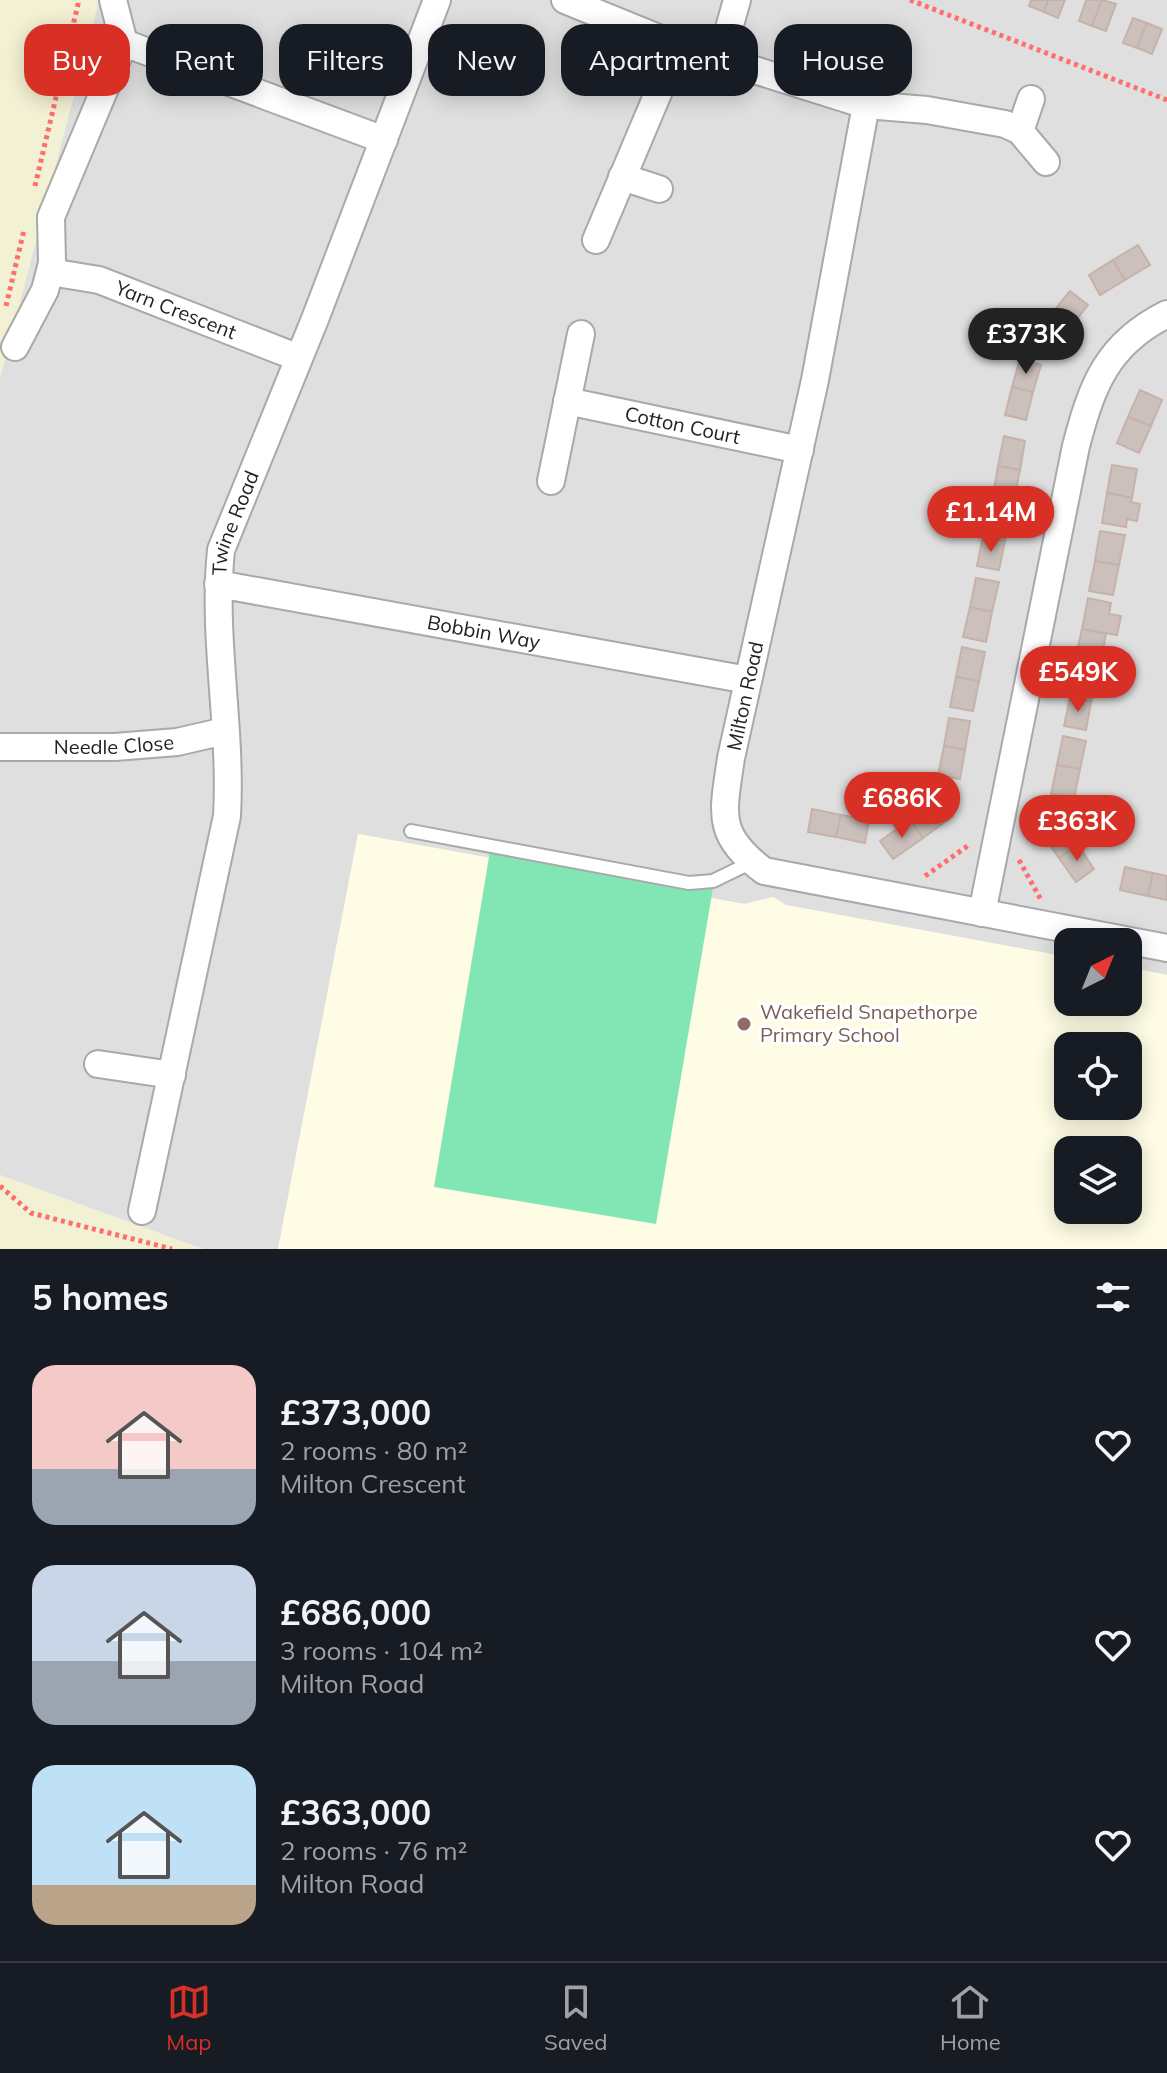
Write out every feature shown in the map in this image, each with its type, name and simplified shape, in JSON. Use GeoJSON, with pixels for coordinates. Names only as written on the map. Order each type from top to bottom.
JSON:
{"type":"FeatureCollection","features":[{"type":"Feature","properties":{"kind":"street"},"geometry":{"type":"LineString","coordinates":[[113,0],[119,24]]}},
{"type":"Feature","properties":{"kind":"street","name":"Twine Road"},"geometry":{"type":"LineString","coordinates":[[142,1211],[227,816],[230,768],[218,634],[221,550],[299,358],[437,0]]}},
{"type":"Feature","properties":{"kind":"street"},"geometry":{"type":"LineString","coordinates":[[565,0],[624,24]]}},
{"type":"Feature","properties":{"kind":"street"},"geometry":{"type":"LineString","coordinates":[[730,24],[737,0]]}},
{"type":"Feature","properties":{"kind":"street"},"geometry":{"type":"LineString","coordinates":[[130,45],[384,140]]}},
{"type":"Feature","properties":{"kind":"street"},"geometry":{"type":"LineString","coordinates":[[758,72],[866,105],[927,110],[1005,124],[1020,131],[1046,162]]}},
{"type":"Feature","properties":{"kind":"street"},"geometry":{"type":"LineString","coordinates":[[15,347],[45,290],[52,263],[51,217],[102,96]]}},
{"type":"Feature","properties":{"kind":"street"},"geometry":{"type":"LineString","coordinates":[[596,240],[657,96]]}},
{"type":"Feature","properties":{"kind":"street"},"geometry":{"type":"LineString","coordinates":[[1020,131],[1031,99]]}},
{"type":"Feature","properties":{"kind":"street","name":"Milton Road"},"geometry":{"type":"LineString","coordinates":[[752,862],[742,854],[726,827],[724,807],[731,758],[800,450],[866,105]]}},
{"type":"Feature","properties":{"kind":"street"},"geometry":{"type":"LineString","coordinates":[[622,177],[659,189]]}},
{"type":"Feature","properties":{"kind":"street","name":"Yarn Crescent"},"geometry":{"type":"LineString","coordinates":[[50,272],[99,280],[299,358]]}},
{"type":"Feature","properties":{"kind":"street"},"geometry":{"type":"LineString","coordinates":[[982,913],[1086,408],[1100,373],[1118,351],[1136,334],[1167,314]]}},
{"type":"Feature","properties":{"kind":"street"},"geometry":{"type":"LineString","coordinates":[[551,481],[581,334]]}},
{"type":"Feature","properties":{"kind":"street","name":"Cotton Court"},"geometry":{"type":"LineString","coordinates":[[567,401],[800,450]]}},
{"type":"Feature","properties":{"kind":"street","name":"Bobbin Way"},"geometry":{"type":"LineString","coordinates":[[218,584],[748,680]]}},
{"type":"Feature","properties":{"kind":"street","name":"Needle Close"},"geometry":{"type":"LineString","coordinates":[[0,747],[115,747],[177,742],[225,731]]}},
{"type":"Feature","properties":{"kind":"street"},"geometry":{"type":"LineString","coordinates":[[752,862],[764,871],[797,878],[1167,948]]}},
{"type":"Feature","properties":{"kind":"street"},"geometry":{"type":"LineString","coordinates":[[98,1064],[172,1075]]}},
{"type":"Feature","properties":{"kind":"lane"},"geometry":{"type":"LineString","coordinates":[[411,831],[689,883],[713,881],[752,862]]}},
{"type":"Feature","properties":{"kind":"path"},"geometry":{"type":"LineString","coordinates":[[31,200],[79,0]]}},
{"type":"Feature","properties":{"kind":"path"},"geometry":{"type":"LineString","coordinates":[[910,0],[1167,100]]}},
{"type":"Feature","properties":{"kind":"path"},"geometry":{"type":"LineString","coordinates":[[5,308],[27,216]]}},
{"type":"Feature","properties":{"kind":"path"},"geometry":{"type":"LineString","coordinates":[[0,1186],[31,1213],[172,1249]]}},
{"type":"Feature","properties":{"kind":"shaded area"},"geometry":{"type":"Polygon","coordinates":[[[99,0],[1167,0],[1167,975],[1142,970],[1142,928],[1054,928],[1054,954],[786,905],[773,897],[745,904],[358,834],[278,1249],[203,1249],[0,1175],[0,378],[74,96],[130,96],[130,24],[93,24],[99,0]]]}},
{"type":"Feature","properties":{"kind":"shaded area","name":"Wakefield Snapethorpe Primary School"},"geometry":{"type":"Polygon","coordinates":[[[358,834],[744,904],[773,897],[786,905],[1054,954],[1054,1016],[1142,1016],[1142,970],[1167,975],[1167,1249],[278,1249],[358,834]]]}},
{"type":"Feature","properties":{"kind":"green space"},"geometry":{"type":"Polygon","coordinates":[[[0,0],[99,0],[93,24],[24,24],[24,96],[74,96],[0,378],[0,0]]]}},
{"type":"Feature","properties":{"kind":"green space"},"geometry":{"type":"Polygon","coordinates":[[[490,851],[713,888],[656,1224],[434,1187],[490,851]]]}},
{"type":"Feature","properties":{"kind":"green space"},"geometry":{"type":"Polygon","coordinates":[[[0,1175],[203,1249],[0,1249],[0,1175]]]}},
{"type":"Feature","properties":{"kind":"building"},"geometry":{"type":"Polygon","coordinates":[[[1031,0],[1048,0],[1044,12],[1029,6],[1031,0]]]}},
{"type":"Feature","properties":{"kind":"building"},"geometry":{"type":"Polygon","coordinates":[[[1048,0],[1065,0],[1058,18],[1044,12],[1048,0]]]}},
{"type":"Feature","properties":{"kind":"building"},"geometry":{"type":"Polygon","coordinates":[[[1086,0],[1102,0],[1092,26],[1079,21],[1086,0]]]}},
{"type":"Feature","properties":{"kind":"building"},"geometry":{"type":"Polygon","coordinates":[[[1102,0],[1116,4],[1106,31],[1092,26],[1102,0]]]}},
{"type":"Feature","properties":{"kind":"building"},"geometry":{"type":"Polygon","coordinates":[[[1133,18],[1147,23],[1137,48],[1123,43],[1133,18]]]}},
{"type":"Feature","properties":{"kind":"building"},"geometry":{"type":"Polygon","coordinates":[[[1147,23],[1162,29],[1152,54],[1137,48],[1147,23]]]}},
{"type":"Feature","properties":{"kind":"building"},"geometry":{"type":"Polygon","coordinates":[[[1138,245],[1150,265],[1125,280],[1113,260],[1138,245]]]}},
{"type":"Feature","properties":{"kind":"building"},"geometry":{"type":"Polygon","coordinates":[[[1113,260],[1125,280],[1100,295],[1089,275],[1113,260]]]}},
{"type":"Feature","properties":{"kind":"building"},"geometry":{"type":"Polygon","coordinates":[[[1070,291],[1088,305],[1070,328],[1052,313],[1070,291]]]}},
{"type":"Feature","properties":{"kind":"building"},"geometry":{"type":"Polygon","coordinates":[[[1052,313],[1070,328],[1052,351],[1034,336],[1052,313]]]}},
{"type":"Feature","properties":{"kind":"building"},"geometry":{"type":"Polygon","coordinates":[[[1020,359],[1041,365],[1033,392],[1012,387],[1020,359]]]}},
{"type":"Feature","properties":{"kind":"building"},"geometry":{"type":"Polygon","coordinates":[[[1012,387],[1033,392],[1026,420],[1005,415],[1012,387]]]}},
{"type":"Feature","properties":{"kind":"building"},"geometry":{"type":"Polygon","coordinates":[[[1140,390],[1162,400],[1151,426],[1128,417],[1140,390]]]}},
{"type":"Feature","properties":{"kind":"building"},"geometry":{"type":"Polygon","coordinates":[[[1128,417],[1151,426],[1139,453],[1117,443],[1128,417]]]}},
{"type":"Feature","properties":{"kind":"building"},"geometry":{"type":"Polygon","coordinates":[[[1004,436],[1025,441],[1020,470],[998,466],[1004,436]]]}},
{"type":"Feature","properties":{"kind":"building"},"geometry":{"type":"Polygon","coordinates":[[[1112,465],[1137,469],[1132,498],[1107,493],[1112,465]]]}},
{"type":"Feature","properties":{"kind":"building"},"geometry":{"type":"Polygon","coordinates":[[[998,466],[1020,470],[1014,499],[993,495],[998,466]]]}},
{"type":"Feature","properties":{"kind":"building"},"geometry":{"type":"Polygon","coordinates":[[[1107,493],[1132,498],[1131,502],[1140,504],[1137,521],[1127,519],[1126,527],[1102,523],[1107,493]]]}},
{"type":"Feature","properties":{"kind":"building"},"geometry":{"type":"Polygon","coordinates":[[[989,507],[1011,512],[1005,541],[983,537],[989,507]]]}},
{"type":"Feature","properties":{"kind":"building"},"geometry":{"type":"Polygon","coordinates":[[[1100,531],[1125,535],[1119,565],[1095,561],[1100,531]]]}},
{"type":"Feature","properties":{"kind":"building"},"geometry":{"type":"Polygon","coordinates":[[[983,537],[1005,541],[999,570],[977,566],[983,537]]]}},
{"type":"Feature","properties":{"kind":"building"},"geometry":{"type":"Polygon","coordinates":[[[1095,561],[1119,565],[1113,595],[1089,591],[1095,561]]]}},
{"type":"Feature","properties":{"kind":"building"},"geometry":{"type":"Polygon","coordinates":[[[976,578],[999,582],[992,612],[970,607],[976,578]]]}},
{"type":"Feature","properties":{"kind":"building"},"geometry":{"type":"Polygon","coordinates":[[[1088,598],[1111,603],[1109,614],[1121,616],[1117,635],[1082,629],[1088,598]]]}},
{"type":"Feature","properties":{"kind":"building"},"geometry":{"type":"Polygon","coordinates":[[[970,607],[992,612],[986,642],[963,637],[970,607]]]}},
{"type":"Feature","properties":{"kind":"building"},"geometry":{"type":"Polygon","coordinates":[[[1082,629],[1106,634],[1100,665],[1075,660],[1082,629]]]}},
{"type":"Feature","properties":{"kind":"building"},"geometry":{"type":"Polygon","coordinates":[[[962,647],[985,652],[979,681],[956,677],[962,647]]]}},
{"type":"Feature","properties":{"kind":"building"},"geometry":{"type":"Polygon","coordinates":[[[1075,670],[1097,674],[1091,702],[1070,698],[1075,670]]]}},
{"type":"Feature","properties":{"kind":"building"},"geometry":{"type":"Polygon","coordinates":[[[956,677],[979,681],[973,711],[950,707],[956,677]]]}},
{"type":"Feature","properties":{"kind":"building"},"geometry":{"type":"Polygon","coordinates":[[[1070,698],[1091,702],[1086,730],[1064,726],[1070,698]]]}},
{"type":"Feature","properties":{"kind":"building"},"geometry":{"type":"Polygon","coordinates":[[[949,718],[970,721],[965,750],[944,746],[949,718]]]}},
{"type":"Feature","properties":{"kind":"building"},"geometry":{"type":"Polygon","coordinates":[[[1063,736],[1086,741],[1080,769],[1057,765],[1063,736]]]}},
{"type":"Feature","properties":{"kind":"building"},"geometry":{"type":"Polygon","coordinates":[[[944,746],[965,750],[960,779],[938,775],[944,746]]]}},
{"type":"Feature","properties":{"kind":"building"},"geometry":{"type":"Polygon","coordinates":[[[1057,765],[1080,769],[1074,798],[1051,794],[1057,765]]]}},
{"type":"Feature","properties":{"kind":"building"},"geometry":{"type":"Polygon","coordinates":[[[940,798],[953,816],[923,838],[910,820],[940,798]]]}},
{"type":"Feature","properties":{"kind":"building"},"geometry":{"type":"Polygon","coordinates":[[[812,809],[841,815],[836,837],[808,832],[812,809]]]}},
{"type":"Feature","properties":{"kind":"building"},"geometry":{"type":"Polygon","coordinates":[[[841,815],[869,820],[865,843],[836,837],[841,815]]]}},
{"type":"Feature","properties":{"kind":"building"},"geometry":{"type":"Polygon","coordinates":[[[910,820],[923,838],[893,859],[880,841],[910,820]]]}},
{"type":"Feature","properties":{"kind":"building"},"geometry":{"type":"Polygon","coordinates":[[[1061,822],[1078,845],[1059,858],[1043,835],[1061,822]]]}},
{"type":"Feature","properties":{"kind":"building"},"geometry":{"type":"Polygon","coordinates":[[[1078,845],[1094,869],[1076,882],[1059,858],[1078,845]]]}},
{"type":"Feature","properties":{"kind":"building"},"geometry":{"type":"Polygon","coordinates":[[[1125,867],[1153,873],[1148,896],[1120,890],[1125,867]]]}},
{"type":"Feature","properties":{"kind":"building"},"geometry":{"type":"Polygon","coordinates":[[[1153,873],[1167,876],[1167,900],[1148,896],[1153,873]]]}},
{"type":"Feature","properties":{"kind":"place","name":"Wakefield Snapethorpe Primary School"},"geometry":{"type":"Point","coordinates":[744,1024]}}]}
